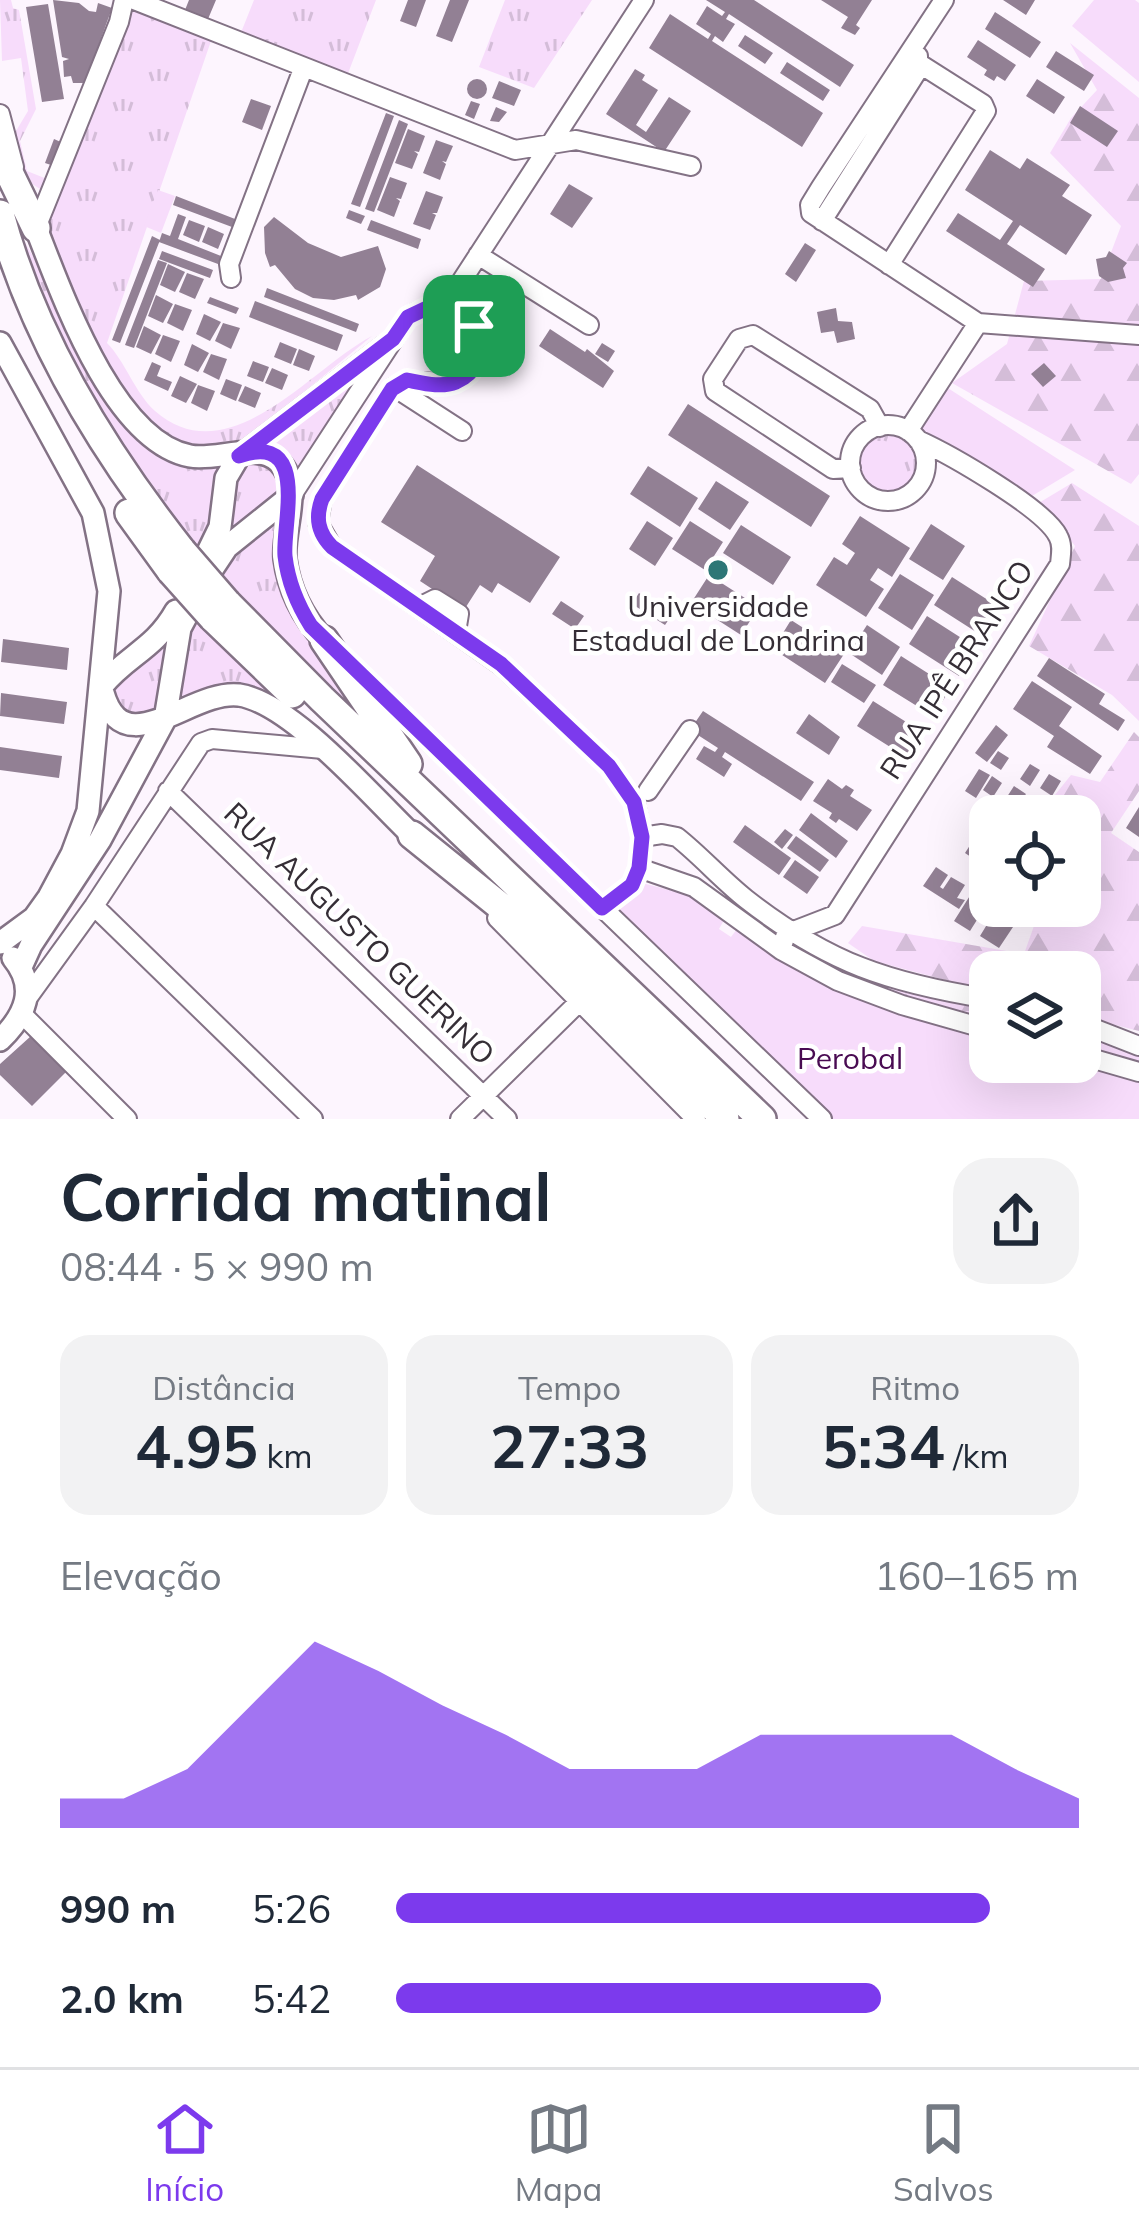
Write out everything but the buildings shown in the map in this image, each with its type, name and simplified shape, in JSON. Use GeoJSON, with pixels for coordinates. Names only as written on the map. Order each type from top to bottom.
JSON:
{"type":"FeatureCollection","features":[{"type":"Feature","properties":{"kind":"highway"},"geometry":{"type":"LineString","coordinates":[[0,154],[36,228]]}},
{"type":"Feature","properties":{"kind":"highway"},"geometry":{"type":"LineString","coordinates":[[0,214],[38,315],[93,430],[177,561]]}},
{"type":"Feature","properties":{"kind":"highway"},"geometry":{"type":"LineString","coordinates":[[0,259],[6,284],[49,380],[96,467],[220,611],[572,964],[715,1117]]}},
{"type":"Feature","properties":{"kind":"highway"},"geometry":{"type":"LineString","coordinates":[[220,611],[450,821],[762,1119]]}},
{"type":"Feature","properties":{"kind":"highway"},"geometry":{"type":"LineString","coordinates":[[324,640],[450,821]]}},
{"type":"Feature","properties":{"kind":"highway"},"geometry":{"type":"LineString","coordinates":[[412,835],[572,964]]}},
{"type":"Feature","properties":{"kind":"highway"},"geometry":{"type":"LineString","coordinates":[[635,997],[778,1119]]}},
{"type":"Feature","properties":{"kind":"main road"},"geometry":{"type":"LineString","coordinates":[[36,228],[84,338],[136,425],[178,453],[203,457],[256,452],[275,459],[287,475],[292,495],[284,544],[289,580],[302,612],[324,640]]}},
{"type":"Feature","properties":{"kind":"main road"},"geometry":{"type":"LineString","coordinates":[[0,344],[40,421],[82,487],[100,533],[109,591],[88,811],[72,854],[34,918],[0,947],[21,968],[28,986],[25,1007],[0,1040]]}},
{"type":"Feature","properties":{"kind":"main road"},"geometry":{"type":"LineString","coordinates":[[102,686],[165,630],[215,539],[223,516],[226,478],[239,456]]}},
{"type":"Feature","properties":{"kind":"main road"},"geometry":{"type":"LineString","coordinates":[[21,968],[119,809],[165,719],[180,628],[209,574],[227,548],[292,495]]}},
{"type":"Feature","properties":{"kind":"main road"},"geometry":{"type":"LineString","coordinates":[[102,686],[109,709],[126,723],[141,726],[209,697],[244,696],[278,711],[412,835]]}},
{"type":"Feature","properties":{"kind":"street"},"geometry":{"type":"LineString","coordinates":[[36,228],[124,0]]}},
{"type":"Feature","properties":{"kind":"street"},"geometry":{"type":"LineString","coordinates":[[134,0],[514,150],[576,140],[691,166]]}},
{"type":"Feature","properties":{"kind":"street"},"geometry":{"type":"LineString","coordinates":[[444,308],[644,0]]}},
{"type":"Feature","properties":{"kind":"street"},"geometry":{"type":"LineString","coordinates":[[944,0],[822,221],[978,322],[1139,335]]}},
{"type":"Feature","properties":{"kind":"street"},"geometry":{"type":"LineString","coordinates":[[889,265],[985,113],[983,104],[916,56]]}},
{"type":"Feature","properties":{"kind":"street"},"geometry":{"type":"LineString","coordinates":[[231,278],[229,264],[303,69]]}},
{"type":"Feature","properties":{"kind":"street"},"geometry":{"type":"LineString","coordinates":[[0,114],[36,228]]}},
{"type":"Feature","properties":{"kind":"street"},"geometry":{"type":"LineString","coordinates":[[478,255],[589,325]]}},
{"type":"Feature","properties":{"kind":"street"},"geometry":{"type":"LineString","coordinates":[[292,495],[408,317],[427,308],[465,315],[477,332],[475,364],[458,381],[435,385],[407,380],[394,387],[322,499],[318,523],[332,547],[419,607],[435,599],[459,614],[456,632],[498,654],[609,766],[634,802],[642,837],[639,868],[624,894],[602,908]]}},
{"type":"Feature","properties":{"kind":"street"},"geometry":{"type":"LineString","coordinates":[[913,435],[978,322]]}},
{"type":"Feature","properties":{"kind":"street"},"geometry":{"type":"LineString","coordinates":[[851,468],[833,469],[715,391],[713,379],[739,338],[753,334],[870,410],[880,427]]}},
{"type":"Feature","properties":{"kind":"street"},"geometry":{"type":"LineString","coordinates":[[239,456],[393,339]]}},
{"type":"Feature","properties":{"kind":"street"},"geometry":{"type":"LineString","coordinates":[[394,387],[462,431]]}},
{"type":"Feature","properties":{"kind":"street"},"geometry":{"type":"LineString","coordinates":[[880,427],[913,435],[927,463],[919,486],[898,500],[886,501],[863,492],[851,468],[854,446],[862,436],[880,427]]}},
{"type":"Feature","properties":{"kind":"street","name":"RUA IPÊ BRANCO"},"geometry":{"type":"LineString","coordinates":[[835,915],[1060,564],[1061,544],[1042,517],[913,435]]}},
{"type":"Feature","properties":{"kind":"street"},"geometry":{"type":"LineString","coordinates":[[324,640],[822,1119]]}},
{"type":"Feature","properties":{"kind":"street"},"geometry":{"type":"LineString","coordinates":[[648,791],[690,730]]}},
{"type":"Feature","properties":{"kind":"street"},"geometry":{"type":"LineString","coordinates":[[127,1119],[25,1007],[201,743],[323,748]]}},
{"type":"Feature","properties":{"kind":"street","name":"RUA AUGUSTO GUERINO"},"geometry":{"type":"LineString","coordinates":[[168,791],[507,1119]]}},
{"type":"Feature","properties":{"kind":"street"},"geometry":{"type":"LineString","coordinates":[[412,835],[580,1000],[715,1117]]}},
{"type":"Feature","properties":{"kind":"street"},"geometry":{"type":"LineString","coordinates":[[642,837],[677,837],[715,874],[841,971],[902,1006],[969,1024]]}},
{"type":"Feature","properties":{"kind":"street"},"geometry":{"type":"LineString","coordinates":[[639,868],[694,887],[781,950],[841,971],[969,995]]}},
{"type":"Feature","properties":{"kind":"street"},"geometry":{"type":"LineString","coordinates":[[94,906],[313,1119]]}},
{"type":"Feature","properties":{"kind":"street"},"geometry":{"type":"LineString","coordinates":[[781,950],[783,937],[835,915],[841,971]]}},
{"type":"Feature","properties":{"kind":"street"},"geometry":{"type":"LineString","coordinates":[[460,1119],[580,1000]]}},
{"type":"Feature","properties":{"kind":"street"},"geometry":{"type":"LineString","coordinates":[[1101,1031],[1139,1046]]}},
{"type":"Feature","properties":{"kind":"street"},"geometry":{"type":"LineString","coordinates":[[1101,1061],[1139,1072]]}},
{"type":"Feature","properties":{"kind":"green space"},"geometry":{"type":"Polygon","coordinates":[[[0,0],[11,0],[19,10],[36,109],[20,141],[27,171],[47,179],[40,189],[23,178],[13,136],[28,111],[21,58],[2,61],[0,0]]]}},
{"type":"Feature","properties":{"kind":"green space"},"geometry":{"type":"Polygon","coordinates":[[[254,0],[376,0],[347,76],[240,35],[254,0]]]}},
{"type":"Feature","properties":{"kind":"green space"},"geometry":{"type":"Polygon","coordinates":[[[505,0],[592,0],[534,88],[479,67],[505,0]]]}},
{"type":"Feature","properties":{"kind":"green space"},"geometry":{"type":"Polygon","coordinates":[[[1094,0],[1139,3],[1139,82],[1072,26],[1094,0]]]}},
{"type":"Feature","properties":{"kind":"green space"},"geometry":{"type":"Polygon","coordinates":[[[130,7],[211,41],[107,343],[142,395],[155,411],[183,428],[212,431],[240,424],[269,410],[372,336],[252,435],[221,447],[191,447],[163,436],[135,409],[98,345],[41,226],[130,7]]]}},
{"type":"Feature","properties":{"kind":"green space"},"geometry":{"type":"Polygon","coordinates":[[[1070,43],[1139,98],[1139,474],[1131,484],[952,383],[1007,344],[1024,281],[1101,279],[1121,226],[1050,153],[1071,118],[1097,90],[1070,43]]]}},
{"type":"Feature","properties":{"kind":"green space"},"geometry":{"type":"Polygon","coordinates":[[[158,190],[175,196],[161,233],[144,226],[158,190]]]}},
{"type":"Feature","properties":{"kind":"green space"},"geometry":{"type":"Polygon","coordinates":[[[21,235],[124,419],[223,462],[217,508],[199,554],[108,430],[38,299],[21,235]]]}},
{"type":"Feature","properties":{"kind":"green space"},"geometry":{"type":"Polygon","coordinates":[[[367,364],[296,477],[260,447],[367,364]]]}},
{"type":"Feature","properties":{"kind":"green space"},"geometry":{"type":"Polygon","coordinates":[[[940,383],[1075,470],[1022,502],[910,428],[940,383]]]}},
{"type":"Feature","properties":{"kind":"green space"},"geometry":{"type":"Polygon","coordinates":[[[888,432],[910,442],[920,464],[910,486],[888,496],[866,486],[856,464],[866,442],[888,432]]]}},
{"type":"Feature","properties":{"kind":"green space"},"geometry":{"type":"Polygon","coordinates":[[[251,459],[276,468],[283,491],[226,543],[232,475],[251,459]]]}},
{"type":"Feature","properties":{"kind":"green space"},"geometry":{"type":"Polygon","coordinates":[[[1072,483],[1139,526],[1139,721],[1112,695],[1029,646],[1075,546],[1047,509],[1037,504],[1072,483]]]}},
{"type":"Feature","properties":{"kind":"green space"},"geometry":{"type":"Polygon","coordinates":[[[279,517],[303,628],[367,725],[216,574],[232,551],[279,517]]]}},
{"type":"Feature","properties":{"kind":"green space"},"geometry":{"type":"Polygon","coordinates":[[[192,614],[275,697],[246,687],[178,702],[192,614]]]}},
{"type":"Feature","properties":{"kind":"green space"},"geometry":{"type":"Polygon","coordinates":[[[171,631],[160,706],[152,715],[130,718],[111,694],[117,675],[171,631]]]}},
{"type":"Feature","properties":{"kind":"green space"},"geometry":{"type":"Polygon","coordinates":[[[1134,732],[1139,737],[1139,791],[1111,833],[1139,852],[1139,1031],[1101,1021],[1101,951],[1025,951],[1034,927],[1101,927],[1101,795],[1055,795],[1071,775],[1100,782],[1134,732]]]}},
{"type":"Feature","properties":{"kind":"green space","name":"Perobal"},"geometry":{"type":"Polygon","coordinates":[[[642,883],[693,896],[724,920],[719,929],[731,937],[737,929],[786,963],[969,1030],[969,1083],[1101,1083],[1101,1070],[1139,1081],[1139,1119],[828,1119],[611,911],[642,883]]]}},
{"type":"Feature","properties":{"kind":"green space"},"geometry":{"type":"Polygon","coordinates":[[[862,926],[1007,951],[969,951],[969,986],[874,961],[848,943],[862,926]]]}},
{"type":"Feature","properties":{"kind":"green space"},"geometry":{"type":"Polygon","coordinates":[[[862,976],[923,995],[969,1003],[969,1017],[860,984],[862,976]]]}},
{"type":"Feature","properties":{"kind":"green space"},"geometry":{"type":"Polygon","coordinates":[[[1101,1038],[1139,1054],[1139,1065],[1101,1054],[1101,1038]]]}},
{"type":"Feature","properties":{"kind":"place","name":"Universidade Estadual de Londrina"},"geometry":{"type":"Point","coordinates":[718,570]}},
{"type":"Feature","properties":{"kind":"route"},"geometry":{"type":"LineString","coordinates":[[449,309],[465,315],[474,326],[478,354],[458,381],[435,385],[407,380],[392,389],[322,499],[320,532],[332,547],[501,664],[609,766],[638,810],[642,837],[638,874],[632,885],[602,908],[311,626],[295,598],[285,561],[292,495],[287,475],[269,455],[239,456],[393,339],[415,312],[449,309]]}}]}
